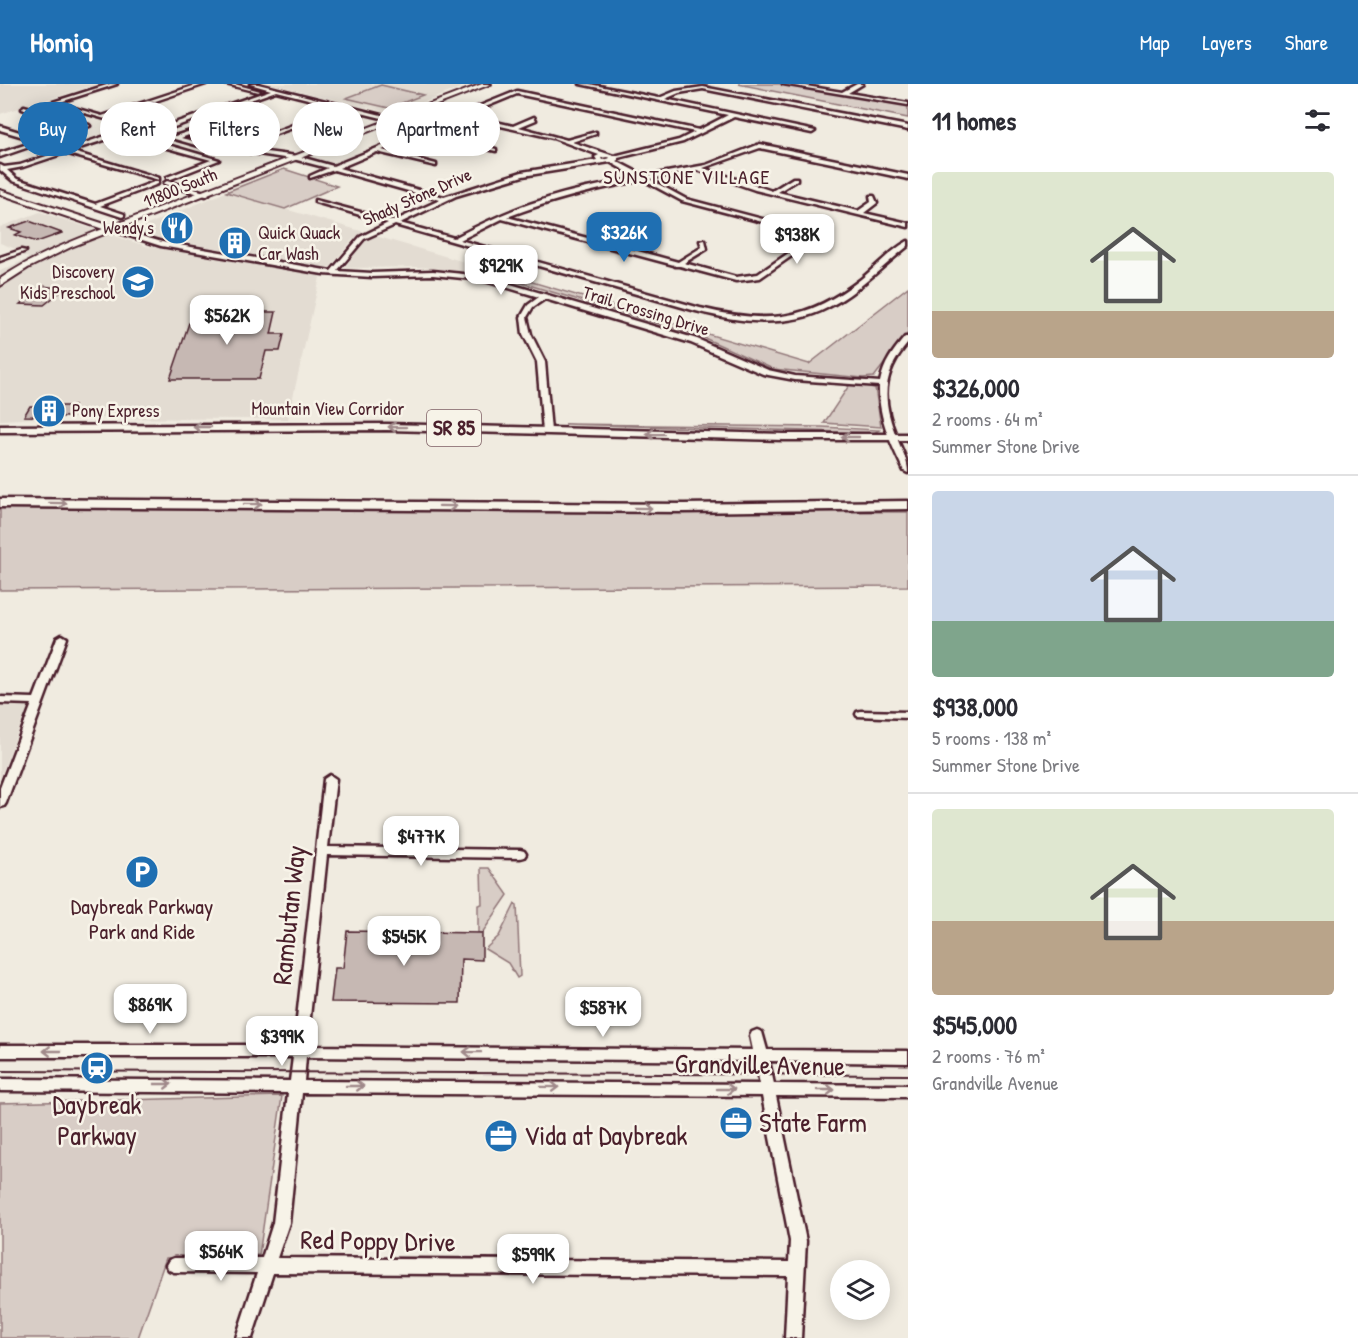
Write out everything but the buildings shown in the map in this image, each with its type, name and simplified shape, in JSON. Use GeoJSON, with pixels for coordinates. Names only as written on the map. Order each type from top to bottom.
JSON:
{"type":"FeatureCollection","features":[{"type":"Feature","properties":{"kind":"highway","name":"Mountain View Corridor"},"geometry":{"type":"LineString","coordinates":[[0,429],[387,427],[908,437]]}},
{"type":"Feature","properties":{"kind":"highway"},"geometry":{"type":"LineString","coordinates":[[0,503],[684,508],[908,505]]}},
{"type":"Feature","properties":{"kind":"main road","name":"11800 South"},"geometry":{"type":"LineString","coordinates":[[426,102],[475,84]]}},
{"type":"Feature","properties":{"kind":"main road"},"geometry":{"type":"LineString","coordinates":[[434,102],[475,84]]}},
{"type":"Feature","properties":{"kind":"main road","name":"11800 South"},"geometry":{"type":"LineString","coordinates":[[436,102],[488,84]]}},
{"type":"Feature","properties":{"kind":"main road","name":"11800 South"},"geometry":{"type":"LineString","coordinates":[[114,230],[376,126]]}},
{"type":"Feature","properties":{"kind":"main road"},"geometry":{"type":"LineString","coordinates":[[0,192],[114,230]]}},
{"type":"Feature","properties":{"kind":"main road"},"geometry":{"type":"LineString","coordinates":[[0,283],[41,257],[114,230]]}},
{"type":"Feature","properties":{"kind":"main road"},"geometry":{"type":"LineString","coordinates":[[0,294],[32,269],[108,236],[114,230]]}},
{"type":"Feature","properties":{"kind":"street"},"geometry":{"type":"LineString","coordinates":[[100,116],[52,104],[115,84]]}},
{"type":"Feature","properties":{"kind":"street"},"geometry":{"type":"LineString","coordinates":[[149,102],[204,84]]}},
{"type":"Feature","properties":{"kind":"street"},"geometry":{"type":"LineString","coordinates":[[228,84],[267,93]]}},
{"type":"Feature","properties":{"kind":"street"},"geometry":{"type":"LineString","coordinates":[[252,84],[325,102]]}},
{"type":"Feature","properties":{"kind":"street"},"geometry":{"type":"LineString","coordinates":[[582,84],[812,131]]}},
{"type":"Feature","properties":{"kind":"street"},"geometry":{"type":"LineString","coordinates":[[605,89],[616,84]]}},
{"type":"Feature","properties":{"kind":"street"},"geometry":{"type":"LineString","coordinates":[[785,84],[907,103]]}},
{"type":"Feature","properties":{"kind":"street"},"geometry":{"type":"LineString","coordinates":[[842,94],[861,84]]}},
{"type":"Feature","properties":{"kind":"street"},"geometry":{"type":"LineString","coordinates":[[659,100],[682,91],[705,88],[908,128]]}},
{"type":"Feature","properties":{"kind":"street"},"geometry":{"type":"LineString","coordinates":[[241,102],[276,90]]}},
{"type":"Feature","properties":{"kind":"street"},"geometry":{"type":"LineString","coordinates":[[493,102],[517,92],[702,132]]}},
{"type":"Feature","properties":{"kind":"street"},"geometry":{"type":"LineString","coordinates":[[500,124],[569,141],[601,158],[614,159],[668,145],[702,132],[733,116]]}},
{"type":"Feature","properties":{"kind":"street"},"geometry":{"type":"LineString","coordinates":[[515,127],[534,119]]}},
{"type":"Feature","properties":{"kind":"street"},"geometry":{"type":"LineString","coordinates":[[177,124],[189,120]]}},
{"type":"Feature","properties":{"kind":"street"},"geometry":{"type":"LineString","coordinates":[[0,128],[18,133]]}},
{"type":"Feature","properties":{"kind":"street"},"geometry":{"type":"LineString","coordinates":[[569,141],[594,133]]}},
{"type":"Feature","properties":{"kind":"street"},"geometry":{"type":"LineString","coordinates":[[453,241],[501,217],[561,196],[699,169],[762,146],[908,177]]}},
{"type":"Feature","properties":{"kind":"street"},"geometry":{"type":"LineString","coordinates":[[0,155],[18,149]]}},
{"type":"Feature","properties":{"kind":"street"},"geometry":{"type":"LineString","coordinates":[[168,181],[216,160],[177,149]]}},
{"type":"Feature","properties":{"kind":"street"},"geometry":{"type":"LineString","coordinates":[[312,177],[376,150]]}},
{"type":"Feature","properties":{"kind":"street"},"geometry":{"type":"LineString","coordinates":[[280,155],[444,199]]}},
{"type":"Feature","properties":{"kind":"street"},"geometry":{"type":"LineString","coordinates":[[2,168],[49,156]]}},
{"type":"Feature","properties":{"kind":"street"},"geometry":{"type":"LineString","coordinates":[[78,156],[206,194]]}},
{"type":"Feature","properties":{"kind":"street"},"geometry":{"type":"LineString","coordinates":[[400,156],[434,165]]}},
{"type":"Feature","properties":{"kind":"street","name":"Shady Stone Drive"},"geometry":{"type":"LineString","coordinates":[[332,273],[359,239],[444,199],[512,176],[601,158]]}},
{"type":"Feature","properties":{"kind":"street"},"geometry":{"type":"LineString","coordinates":[[501,217],[730,279],[754,278],[772,268],[816,235],[692,203],[643,179],[614,159]]}},
{"type":"Feature","properties":{"kind":"street"},"geometry":{"type":"LineString","coordinates":[[2,168],[15,180],[122,214]]}},
{"type":"Feature","properties":{"kind":"street"},"geometry":{"type":"LineString","coordinates":[[699,169],[735,183],[908,225]]}},
{"type":"Feature","properties":{"kind":"street"},"geometry":{"type":"LineString","coordinates":[[773,193],[795,179]]}},
{"type":"Feature","properties":{"kind":"street"},"geometry":{"type":"LineString","coordinates":[[95,206],[157,181]]}},
{"type":"Feature","properties":{"kind":"street"},"geometry":{"type":"LineString","coordinates":[[859,213],[874,202],[872,197]]}},
{"type":"Feature","properties":{"kind":"street"},"geometry":{"type":"LineString","coordinates":[[317,201],[706,312],[767,319],[800,315],[821,308],[908,243]]}},
{"type":"Feature","properties":{"kind":"street"},"geometry":{"type":"LineString","coordinates":[[591,241],[624,223],[626,216]]}},
{"type":"Feature","properties":{"kind":"street","name":"Trail Crossing Drive"},"geometry":{"type":"LineString","coordinates":[[114,230],[161,244],[332,273],[448,274],[483,279],[701,343],[766,372],[788,377],[883,384]]}},
{"type":"Feature","properties":{"kind":"street"},"geometry":{"type":"LineString","coordinates":[[677,265],[705,248],[703,241]]}},
{"type":"Feature","properties":{"kind":"street"},"geometry":{"type":"LineString","coordinates":[[0,259],[23,251]]}},
{"type":"Feature","properties":{"kind":"street"},"geometry":{"type":"LineString","coordinates":[[895,253],[905,255]]}},
{"type":"Feature","properties":{"kind":"street"},"geometry":{"type":"LineString","coordinates":[[545,296],[530,306],[524,317],[527,334],[541,362],[547,431]]}},
{"type":"Feature","properties":{"kind":"street"},"geometry":{"type":"LineString","coordinates":[[767,319],[771,329]]}},
{"type":"Feature","properties":{"kind":"street"},"geometry":{"type":"LineString","coordinates":[[908,339],[889,364],[883,384],[883,410],[892,437],[908,471]]}},
{"type":"Feature","properties":{"kind":"street"},"geometry":{"type":"LineString","coordinates":[[0,803],[62,638]]}},
{"type":"Feature","properties":{"kind":"street"},"geometry":{"type":"LineString","coordinates":[[0,700],[38,700]]}},
{"type":"Feature","properties":{"kind":"street"},"geometry":{"type":"LineString","coordinates":[[861,714],[908,715]]}},
{"type":"Feature","properties":{"kind":"street","name":"Rambutan Way"},"geometry":{"type":"LineString","coordinates":[[244,1338],[281,1223],[330,779]]}},
{"type":"Feature","properties":{"kind":"street"},"geometry":{"type":"LineString","coordinates":[[322,851],[520,854]]}},
{"type":"Feature","properties":{"kind":"street"},"geometry":{"type":"LineString","coordinates":[[757,1036],[798,1241],[793,1338]]}},
{"type":"Feature","properties":{"kind":"street","name":"Grandville Avenue"},"geometry":{"type":"LineString","coordinates":[[0,1051],[300,1051],[908,1057]]}},
{"type":"Feature","properties":{"kind":"street","name":"Grandville Avenue"},"geometry":{"type":"LineString","coordinates":[[0,1085],[908,1090]]}},
{"type":"Feature","properties":{"kind":"street","name":"Red Poppy Drive"},"geometry":{"type":"LineString","coordinates":[[174,1264],[797,1269]]}},
{"type":"Feature","properties":{"kind":"shaded area"},"geometry":{"type":"Polygon","coordinates":[[[0,84],[99,84],[40,102],[18,102],[18,109],[0,114],[0,84]]]}},
{"type":"Feature","properties":{"kind":"shaded area"},"geometry":{"type":"Polygon","coordinates":[[[270,84],[470,84],[424,102],[376,102],[376,110],[364,107],[364,102],[344,102],[270,84]]]}},
{"type":"Feature","properties":{"kind":"shaded area"},"geometry":{"type":"Polygon","coordinates":[[[738,84],[780,84],[908,104],[908,118],[738,84]]]}},
{"type":"Feature","properties":{"kind":"shaded area"},"geometry":{"type":"Polygon","coordinates":[[[381,85],[423,95],[405,102],[376,102],[376,105],[346,98],[381,85]]]}},
{"type":"Feature","properties":{"kind":"shaded area"},"geometry":{"type":"Polygon","coordinates":[[[284,169],[337,186],[285,209],[226,192],[284,169]]]}},
{"type":"Feature","properties":{"kind":"shaded area"},"geometry":{"type":"Polygon","coordinates":[[[226,192],[364,232],[353,239],[330,267],[322,268],[159,238],[135,230],[226,192]]]}},
{"type":"Feature","properties":{"kind":"shaded area"},"geometry":{"type":"Polygon","coordinates":[[[40,212],[146,246],[321,273],[288,419],[42,418],[0,420],[0,271],[29,258],[11,252],[16,249],[0,243],[0,227],[40,212]]]}},
{"type":"Feature","properties":{"kind":"shaded area"},"geometry":{"type":"Polygon","coordinates":[[[372,235],[485,268],[477,273],[421,267],[345,268],[362,243],[372,235]]]}},
{"type":"Feature","properties":{"kind":"shaded area"},"geometry":{"type":"Polygon","coordinates":[[[485,268],[809,364],[908,287],[908,333],[874,377],[863,378],[773,369],[700,336],[512,280],[477,273],[485,268]]]}},
{"type":"Feature","properties":{"kind":"shaded area"},"geometry":{"type":"Polygon","coordinates":[[[850,384],[875,388],[881,427],[824,423],[850,384]]]}},
{"type":"Feature","properties":{"kind":"shaded area"},"geometry":{"type":"Polygon","coordinates":[[[565,424],[822,427],[879,430],[874,433],[565,424]]]}},
{"type":"Feature","properties":{"kind":"shaded area"},"geometry":{"type":"Polygon","coordinates":[[[0,507],[908,512],[908,586],[0,590],[0,507]]]}},
{"type":"Feature","properties":{"kind":"shaded area"},"geometry":{"type":"Polygon","coordinates":[[[0,706],[32,706],[27,718],[22,721],[0,778],[0,706]]]}},
{"type":"Feature","properties":{"kind":"shaded area"},"geometry":{"type":"Polygon","coordinates":[[[481,868],[489,868],[508,895],[482,933],[478,933],[478,905],[482,904],[481,868]]]}},
{"type":"Feature","properties":{"kind":"shaded area"},"geometry":{"type":"Polygon","coordinates":[[[515,904],[517,905],[520,976],[517,978],[508,963],[485,949],[499,936],[515,904]]]}},
{"type":"Feature","properties":{"kind":"shaded area"},"geometry":{"type":"Polygon","coordinates":[[[282,1096],[259,1255],[166,1258],[138,1338],[0,1338],[0,1103],[282,1096]]]}},
{"type":"Feature","properties":{"kind":"tram line"},"geometry":{"type":"LineString","coordinates":[[0,1071],[908,1075]]}},
{"type":"Feature","properties":{"kind":"place","name":"Wendy's"},"geometry":{"type":"Point","coordinates":[177,228]}},
{"type":"Feature","properties":{"kind":"place","name":"Quick Quack Car Wash"},"geometry":{"type":"Point","coordinates":[235,243]}},
{"type":"Feature","properties":{"kind":"place","name":"Discovery Kids Preschool"},"geometry":{"type":"Point","coordinates":[138,282]}},
{"type":"Feature","properties":{"kind":"place","name":"Pony Express"},"geometry":{"type":"Point","coordinates":[49,411]}},
{"type":"Feature","properties":{"kind":"place","name":"Daybreak Parkway Park and Ride"},"geometry":{"type":"Point","coordinates":[142,872]}},
{"type":"Feature","properties":{"kind":"place","name":"Daybreak Parkway"},"geometry":{"type":"Point","coordinates":[97,1068]}},
{"type":"Feature","properties":{"kind":"place","name":"State Farm"},"geometry":{"type":"Point","coordinates":[736,1123]}},
{"type":"Feature","properties":{"kind":"place","name":"Vida at Daybreak"},"geometry":{"type":"Point","coordinates":[501,1136]}},
{"type":"Feature","properties":{"kind":"district","name":"SUNSTONE VILLAGE"},"geometry":{"type":"Point","coordinates":[687,177]}}]}
